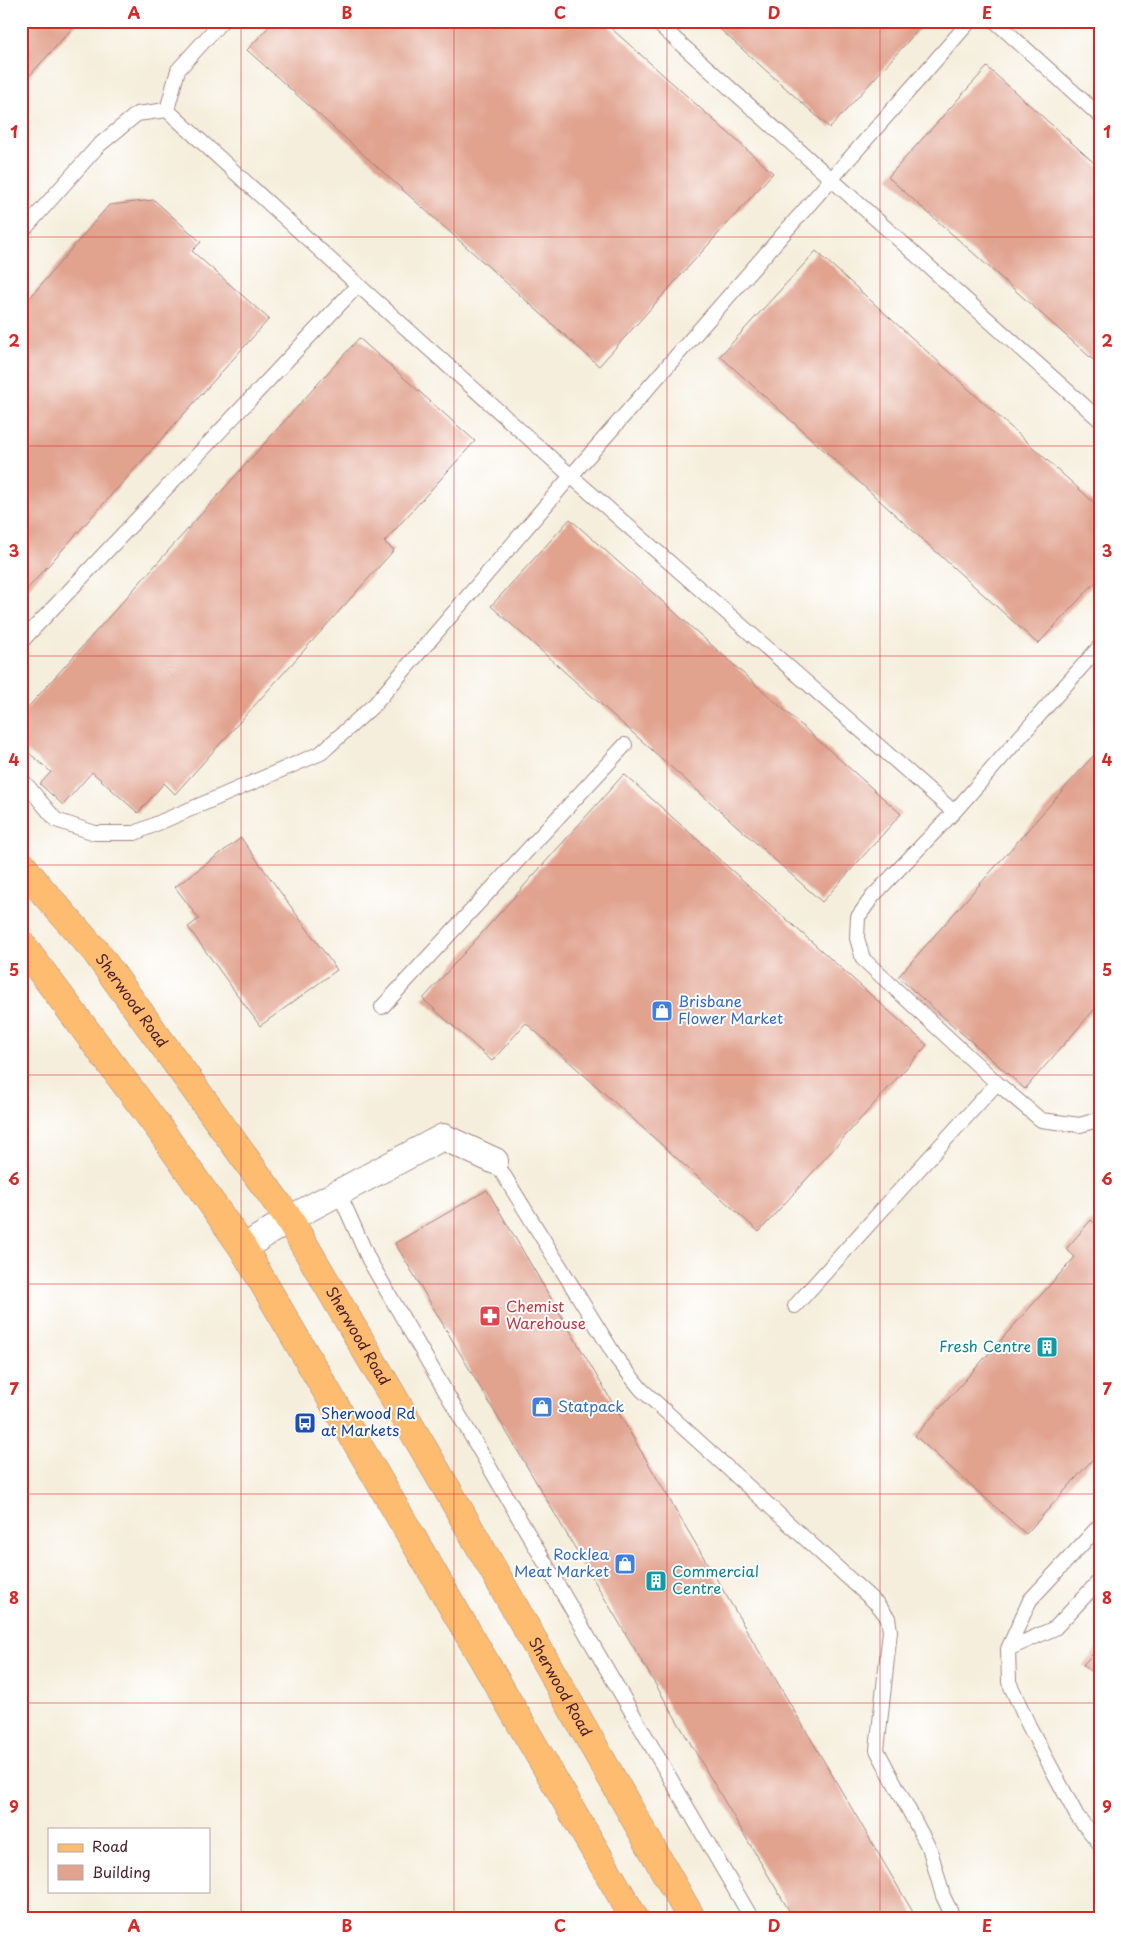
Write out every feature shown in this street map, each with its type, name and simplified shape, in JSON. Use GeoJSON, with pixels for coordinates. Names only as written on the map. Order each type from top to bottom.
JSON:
{"type":"FeatureCollection","features":[{"type":"Feature","properties":{"kind":"main road","name":"Sherwood Road"},"geometry":{"type":"LineString","coordinates":[[21,864],[96,952],[289,1219],[450,1494],[692,1919]]}},
{"type":"Feature","properties":{"kind":"main road"},"geometry":{"type":"LineString","coordinates":[[21,944],[158,1127],[243,1248],[635,1919]]}},
{"type":"Feature","properties":{"kind":"street"},"geometry":{"type":"LineString","coordinates":[[243,1248],[289,1219],[444,1137],[494,1161]]}},
{"type":"Feature","properties":{"kind":"lane"},"geometry":{"type":"LineString","coordinates":[[168,110],[178,70],[222,21]]}},
{"type":"Feature","properties":{"kind":"lane"},"geometry":{"type":"LineString","coordinates":[[655,21],[1100,420]]}},
{"type":"Feature","properties":{"kind":"lane"},"geometry":{"type":"LineString","coordinates":[[21,778],[56,820],[95,832],[135,833],[321,753],[375,704],[571,476],[833,180],[970,21]]}},
{"type":"Feature","properties":{"kind":"lane"},"geometry":{"type":"LineString","coordinates":[[995,21],[1100,116]]}},
{"type":"Feature","properties":{"kind":"lane"},"geometry":{"type":"LineString","coordinates":[[21,233],[98,146],[136,114],[168,110],[358,285],[571,476],[954,812]]}},
{"type":"Feature","properties":{"kind":"lane"},"geometry":{"type":"LineString","coordinates":[[21,642],[358,285]]}},
{"type":"Feature","properties":{"kind":"lane"},"geometry":{"type":"LineString","coordinates":[[1100,646],[954,812],[873,896],[858,917],[856,938],[863,959],[997,1083],[1040,1120],[1080,1125],[1100,1119]]}},
{"type":"Feature","properties":{"kind":"lane"},"geometry":{"type":"LineString","coordinates":[[382,1007],[625,745]]}},
{"type":"Feature","properties":{"kind":"lane"},"geometry":{"type":"LineString","coordinates":[[795,1306],[997,1083]]}},
{"type":"Feature","properties":{"kind":"lane"},"geometry":{"type":"LineString","coordinates":[[494,1161],[617,1359],[641,1389],[877,1604],[888,1618],[890,1631],[877,1750],[930,1850],[943,1896],[954,1919]]}},
{"type":"Feature","properties":{"kind":"lane"},"geometry":{"type":"LineString","coordinates":[[339,1193],[368,1260],[752,1919]]}},
{"type":"Feature","properties":{"kind":"lane"},"geometry":{"type":"LineString","coordinates":[[1100,1525],[1030,1600],[1008,1649],[1009,1682],[1077,1816],[1100,1844]]}},
{"type":"Feature","properties":{"kind":"lane"},"geometry":{"type":"LineString","coordinates":[[1008,1649],[1055,1628],[1100,1580]]}},
{"type":"Feature","properties":{"kind":"building"},"geometry":{"type":"Polygon","coordinates":[[[21,21],[79,21],[21,85],[21,21]]]}},
{"type":"Feature","properties":{"kind":"building"},"geometry":{"type":"Polygon","coordinates":[[[274,21],[603,21],[773,173],[599,366],[247,50],[274,21]]]}},
{"type":"Feature","properties":{"kind":"building"},"geometry":{"type":"Polygon","coordinates":[[[711,21],[926,21],[830,128],[711,21]]]}},
{"type":"Feature","properties":{"kind":"building"},"geometry":{"type":"Polygon","coordinates":[[[987,67],[1100,168],[1100,366],[888,177],[987,67]]]}},
{"type":"Feature","properties":{"kind":"building"},"geometry":{"type":"Polygon","coordinates":[[[154,200],[201,242],[192,251],[269,319],[21,596],[21,308],[109,205],[154,200]]]}},
{"type":"Feature","properties":{"kind":"building"},"geometry":{"type":"Polygon","coordinates":[[[816,251],[1100,508],[1100,577],[1038,644],[720,356],[816,251]]]}},
{"type":"Feature","properties":{"kind":"building"},"geometry":{"type":"Polygon","coordinates":[[[359,338],[475,441],[384,542],[394,550],[175,794],[164,783],[138,813],[92,772],[63,805],[40,784],[51,772],[21,746],[21,715],[359,338]]]}},
{"type":"Feature","properties":{"kind":"building"},"geometry":{"type":"Polygon","coordinates":[[[570,519],[901,814],[822,902],[491,606],[570,519]]]}},
{"type":"Feature","properties":{"kind":"building"},"geometry":{"type":"Polygon","coordinates":[[[1100,748],[1100,1003],[1025,1089],[898,977],[1100,748]]]}},
{"type":"Feature","properties":{"kind":"building","name":"Brisbane Flower Market"},"geometry":{"type":"Polygon","coordinates":[[[624,774],[927,1045],[759,1232],[526,1023],[492,1061],[423,999],[624,774]]]}},
{"type":"Feature","properties":{"kind":"building"},"geometry":{"type":"Polygon","coordinates":[[[241,838],[337,970],[260,1026],[188,927],[199,919],[175,887],[241,838]]]}},
{"type":"Feature","properties":{"kind":"building","name":"Commercial Centre"},"geometry":{"type":"Polygon","coordinates":[[[487,1190],[917,1919],[794,1919],[395,1243],[487,1190]]]}},
{"type":"Feature","properties":{"kind":"building","name":"Fresh Centre"},"geometry":{"type":"Polygon","coordinates":[[[1091,1220],[1100,1228],[1100,1451],[1026,1534],[915,1436],[1075,1257],[1066,1249],[1091,1220]]]}},
{"type":"Feature","properties":{"kind":"building"},"geometry":{"type":"Polygon","coordinates":[[[1100,1646],[1100,1679],[1083,1665],[1100,1646]]]}},
{"type":"Feature","properties":{"kind":"place","name":"Brisbane Flower Market"},"geometry":{"type":"Point","coordinates":[662,1011]}},
{"type":"Feature","properties":{"kind":"place","name":"Chemist Warehouse"},"geometry":{"type":"Point","coordinates":[490,1316]}},
{"type":"Feature","properties":{"kind":"place","name":"Fresh Centre"},"geometry":{"type":"Point","coordinates":[1047,1347]}},
{"type":"Feature","properties":{"kind":"place","name":"Statpack"},"geometry":{"type":"Point","coordinates":[542,1407]}},
{"type":"Feature","properties":{"kind":"place","name":"Sherwood Rd at Markets"},"geometry":{"type":"Point","coordinates":[305,1423]}},
{"type":"Feature","properties":{"kind":"place","name":"Rocklea Meat Market"},"geometry":{"type":"Point","coordinates":[625,1564]}},
{"type":"Feature","properties":{"kind":"place","name":"Commercial Centre"},"geometry":{"type":"Point","coordinates":[656,1581]}}]}
